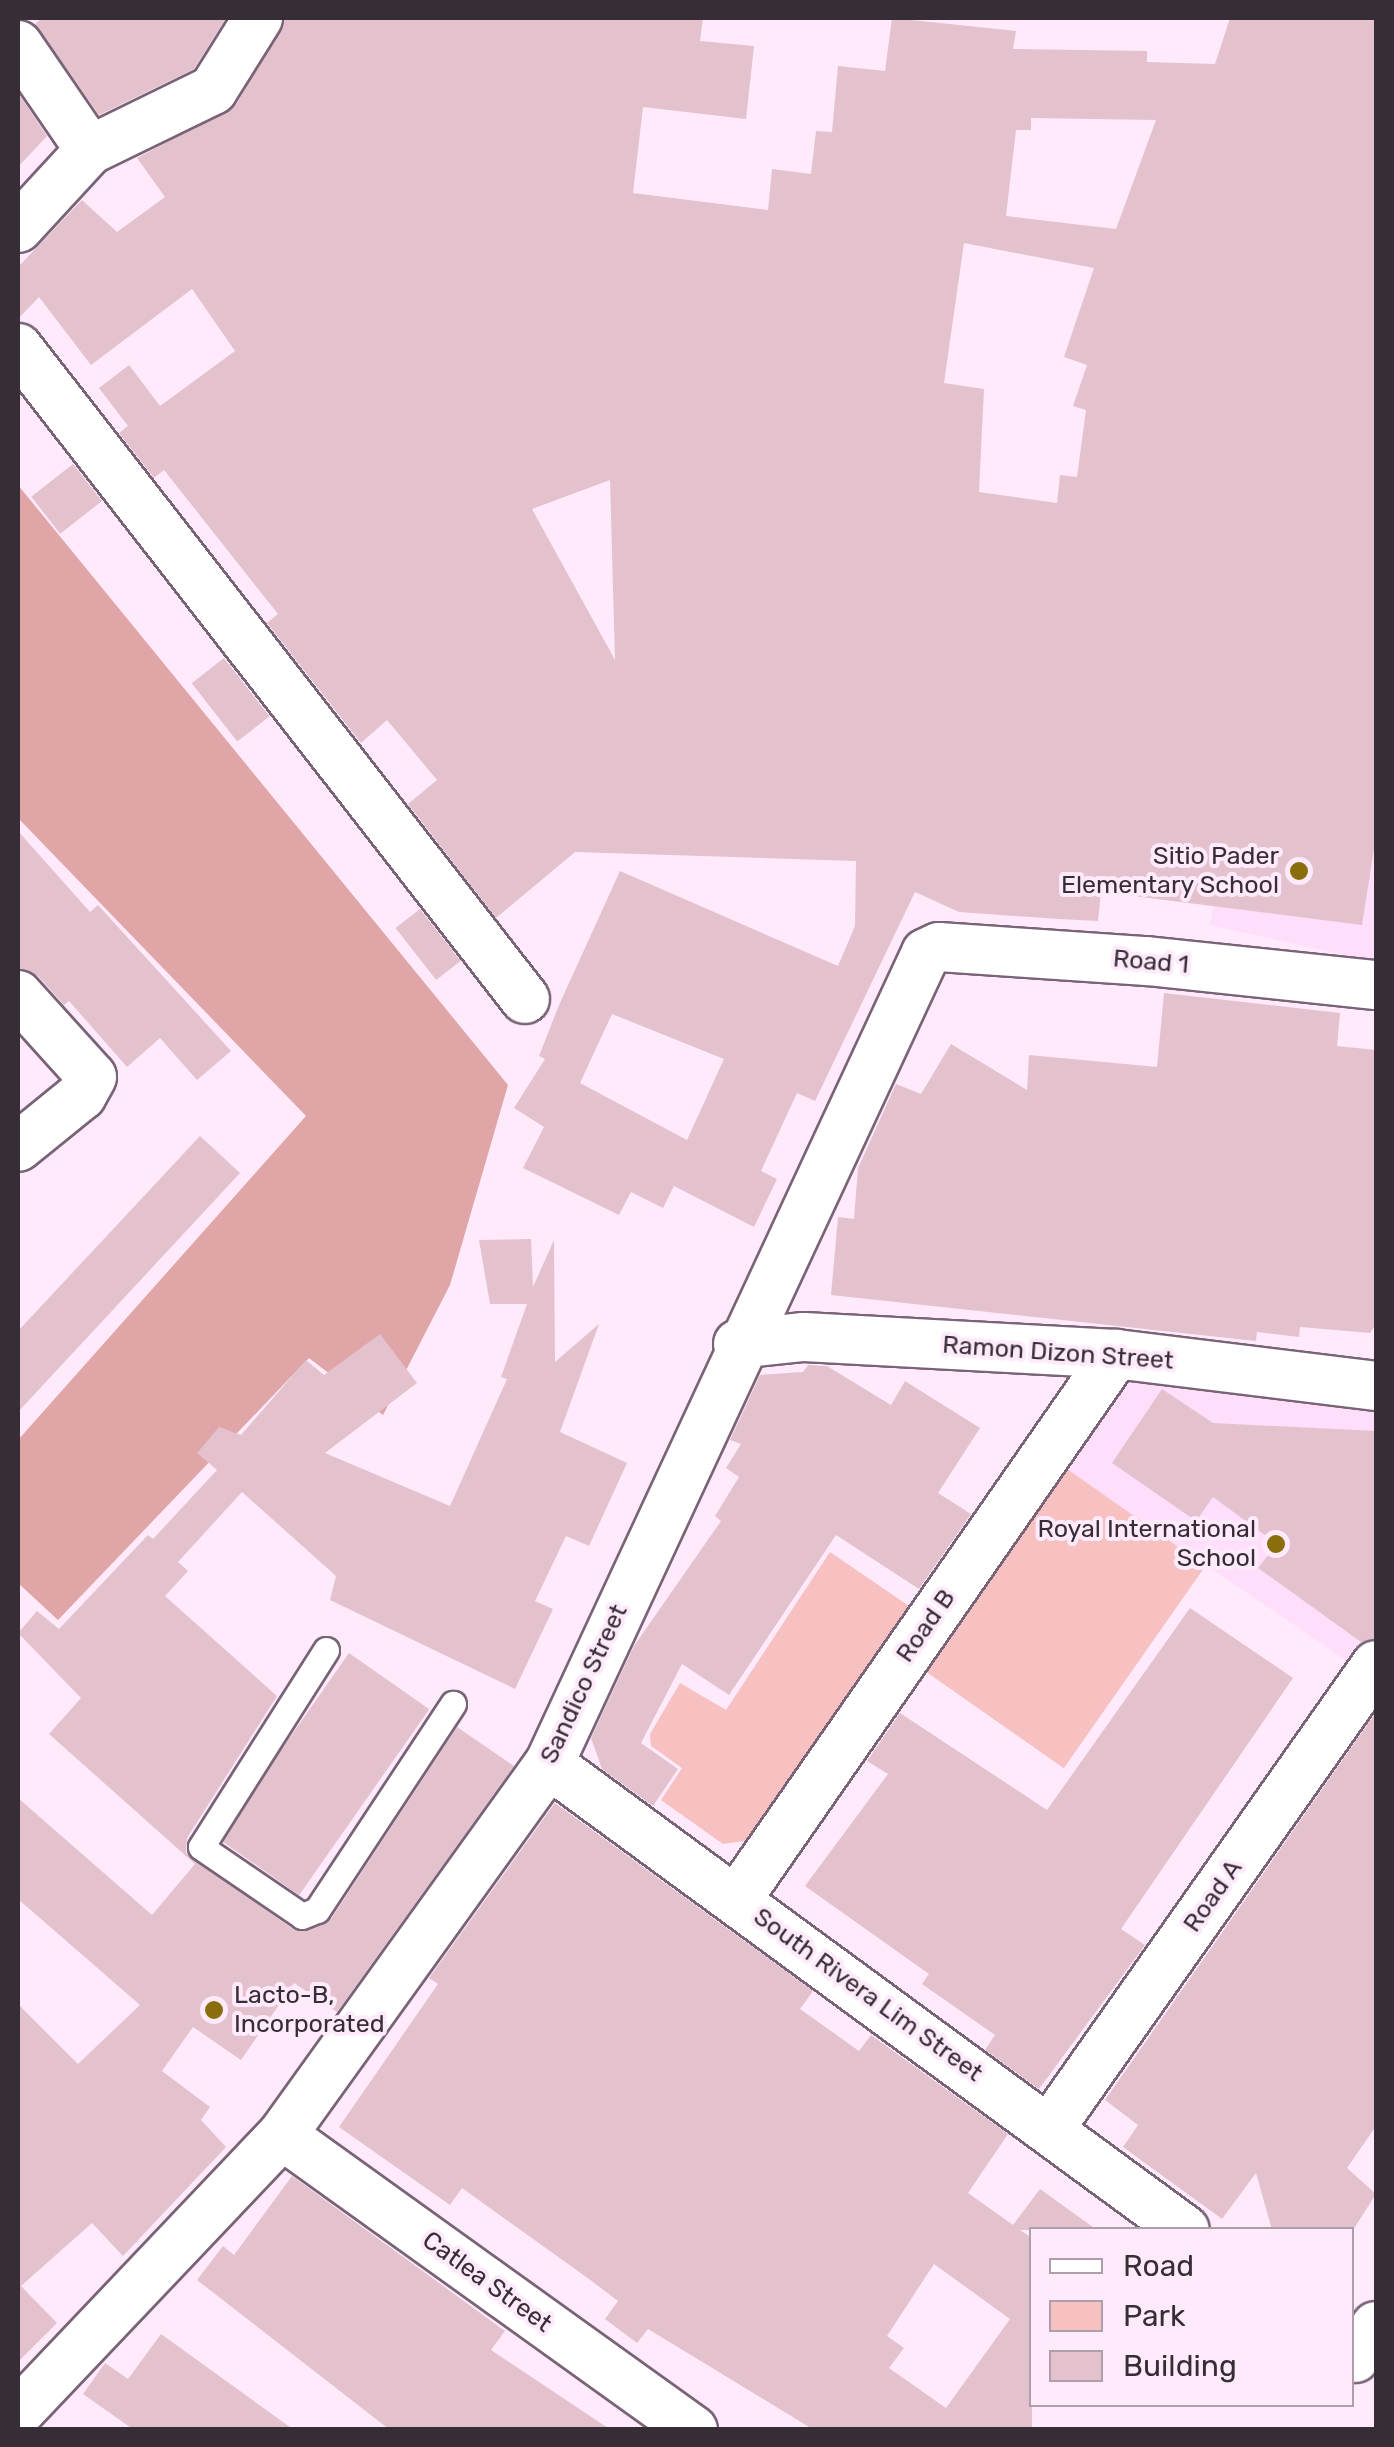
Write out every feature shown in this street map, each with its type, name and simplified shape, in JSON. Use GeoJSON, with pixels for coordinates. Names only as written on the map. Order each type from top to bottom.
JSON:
{"type":"FeatureCollection","features":[{"type":"Feature","properties":{"kind":"street"},"geometry":{"type":"LineString","coordinates":[[18,228],[90,150],[209,94],[258,18]]}},
{"type":"Feature","properties":{"kind":"street"},"geometry":{"type":"LineString","coordinates":[[18,44],[90,150]]}},
{"type":"Feature","properties":{"kind":"street"},"geometry":{"type":"LineString","coordinates":[[18,348],[525,999]]}},
{"type":"Feature","properties":{"kind":"street","name":"Road 1"},"geometry":{"type":"LineString","coordinates":[[926,953],[939,946],[1376,985]]}},
{"type":"Feature","properties":{"kind":"street","name":"Sandico Street"},"geometry":{"type":"LineString","coordinates":[[35,2416],[282,2135],[549,1764],[738,1344],[926,953]]}},
{"type":"Feature","properties":{"kind":"street"},"geometry":{"type":"LineString","coordinates":[[18,994],[92,1078],[82,1095],[18,1147]]}},
{"type":"Feature","properties":{"kind":"street","name":"Ramon Dizon Street"},"geometry":{"type":"LineString","coordinates":[[738,1344],[804,1338],[1116,1354],[1376,1386]]}},
{"type":"Feature","properties":{"kind":"street","name":"Road B"},"geometry":{"type":"LineString","coordinates":[[737,1898],[1116,1354]]}},
{"type":"Feature","properties":{"kind":"street","name":"Road A"},"geometry":{"type":"LineString","coordinates":[[1050,2128],[1376,1665]]}},
{"type":"Feature","properties":{"kind":"street","name":"South Rivera Lim Street"},"geometry":{"type":"LineString","coordinates":[[549,1764],[737,1898],[1181,2227]]}},
{"type":"Feature","properties":{"kind":"street","name":"Catlea Street"},"geometry":{"type":"LineString","coordinates":[[282,2135],[693,2430]]}},
{"type":"Feature","properties":{"kind":"lane"},"geometry":{"type":"LineString","coordinates":[[326,1650],[201,1846],[302,1916],[317,1910],[453,1704]]}},
{"type":"Feature","properties":{"kind":"shaded area"},"geometry":{"type":"Polygon","coordinates":[[[18,485],[508,1085],[450,1285],[383,1415],[309,1358],[58,1620],[18,1583],[18,1440],[306,1116],[18,818],[18,485]]]}},
{"type":"Feature","properties":{"kind":"shaded area","name":"Sitio Pader Elementary School"},"geometry":{"type":"Polygon","coordinates":[[[1376,743],[1376,962],[1210,925],[1232,817],[1289,776],[1376,743]]]}},
{"type":"Feature","properties":{"kind":"shaded area","name":"Royal International School"},"geometry":{"type":"Polygon","coordinates":[[[1133,1375],[1376,1406],[1376,1618],[1346,1660],[1065,1470],[1133,1375]]]}},
{"type":"Feature","properties":{"kind":"green space"},"geometry":{"type":"Polygon","coordinates":[[[1067,1469],[1205,1566],[1064,1768],[925,1671],[1067,1469]]]}},
{"type":"Feature","properties":{"kind":"green space"},"geometry":{"type":"Polygon","coordinates":[[[830,1552],[912,1608],[751,1840],[723,1844],[661,1800],[682,1768],[651,1746],[650,1734],[680,1683],[726,1710],[830,1552]]]}},
{"type":"Feature","properties":{"kind":"building"},"geometry":{"type":"Polygon","coordinates":[[[42,18],[226,18],[194,69],[99,115],[35,24],[42,18]]]}},
{"type":"Feature","properties":{"kind":"building"},"geometry":{"type":"Polygon","coordinates":[[[285,18],[703,18],[700,41],[754,46],[746,119],[643,107],[633,193],[768,210],[772,169],[811,174],[816,131],[832,132],[838,66],[885,71],[892,18],[1016,31],[1013,49],[1147,51],[1147,62],[1215,64],[1230,18],[1376,18],[1376,836],[1362,925],[1101,892],[1098,921],[959,912],[915,892],[815,1101],[797,1093],[761,1171],[777,1179],[754,1227],[674,1186],[663,1208],[631,1192],[619,1215],[523,1168],[544,1127],[514,1108],[545,1059],[539,1056],[559,1005],[620,871],[838,966],[855,926],[856,861],[575,852],[496,918],[408,804],[437,780],[387,720],[361,743],[267,623],[278,614],[164,470],[154,478],[119,433],[128,426],[99,388],[129,365],[160,406],[235,351],[192,289],[91,365],[39,297],[18,319],[18,267],[82,200],[117,232],[165,197],[137,158],[236,105],[285,18]],[[1031,118],[1031,130],[1016,130],[1006,216],[1116,229],[1156,120],[1031,118]],[[964,243],[944,383],[984,389],[979,492],[1057,503],[1060,475],[1077,477],[1086,410],[1073,406],[1087,365],[1064,357],[1094,268],[964,243]],[[610,480],[532,509],[615,660],[610,480]],[[612,1014],[580,1083],[687,1140],[724,1059],[612,1014]]]}},
{"type":"Feature","properties":{"kind":"building"},"geometry":{"type":"Polygon","coordinates":[[[18,93],[47,136],[18,167],[18,93]]]}},
{"type":"Feature","properties":{"kind":"building"},"geometry":{"type":"Polygon","coordinates":[[[73,464],[102,501],[60,534],[31,497],[73,464]]]}},
{"type":"Feature","properties":{"kind":"building"},"geometry":{"type":"Polygon","coordinates":[[[224,658],[270,716],[237,742],[192,683],[224,658]]]}},
{"type":"Feature","properties":{"kind":"building"},"geometry":{"type":"Polygon","coordinates":[[[18,831],[90,912],[98,905],[231,1051],[197,1080],[160,1038],[127,1067],[69,1001],[64,1005],[38,976],[18,968],[18,831]]]}},
{"type":"Feature","properties":{"kind":"building"},"geometry":{"type":"Polygon","coordinates":[[[420,909],[461,961],[436,980],[396,928],[420,909]]]}},
{"type":"Feature","properties":{"kind":"building"},"geometry":{"type":"Polygon","coordinates":[[[1164,993],[1340,1013],[1337,1046],[1376,1050],[1376,1324],[1370,1333],[1300,1327],[1299,1337],[1257,1332],[1256,1341],[831,1295],[838,1217],[854,1219],[858,1168],[896,1084],[921,1094],[951,1044],[1027,1090],[1029,1055],[1157,1067],[1164,993]]]}},
{"type":"Feature","properties":{"kind":"building"},"geometry":{"type":"Polygon","coordinates":[[[200,1136],[240,1173],[18,1412],[18,1331],[200,1136]]]}},
{"type":"Feature","properties":{"kind":"building"},"geometry":{"type":"Polygon","coordinates":[[[531,1239],[533,1287],[554,1240],[555,1362],[599,1324],[560,1432],[627,1463],[589,1546],[566,1536],[535,1601],[553,1609],[515,1689],[330,1600],[336,1576],[242,1492],[178,1562],[188,1571],[165,1596],[277,1696],[187,1838],[186,1853],[294,1930],[331,1919],[457,1727],[514,1766],[337,2012],[294,1983],[241,2060],[193,2027],[162,2071],[210,2107],[201,2120],[226,2147],[123,2256],[92,2223],[21,2286],[57,2323],[18,2362],[18,2004],[78,2064],[140,2005],[18,1899],[18,1798],[152,1915],[195,1864],[49,1734],[81,1698],[18,1633],[37,1611],[59,1629],[148,1535],[153,1539],[217,1470],[197,1453],[219,1427],[241,1435],[306,1360],[324,1375],[380,1334],[417,1383],[325,1453],[450,1506],[507,1379],[501,1377],[527,1304],[490,1304],[479,1240],[531,1239]]]}},
{"type":"Feature","properties":{"kind":"building"},"geometry":{"type":"Polygon","coordinates":[[[808,1365],[827,1366],[891,1405],[905,1381],[980,1428],[938,1493],[971,1514],[919,1589],[836,1535],[729,1695],[682,1664],[641,1743],[678,1769],[653,1806],[602,1769],[591,1738],[634,1646],[721,1521],[715,1516],[739,1477],[726,1468],[741,1444],[730,1440],[760,1375],[803,1372],[808,1365]]]}},
{"type":"Feature","properties":{"kind":"building","name":"Royal International School"},"geometry":{"type":"Polygon","coordinates":[[[1162,1389],[1213,1423],[1376,1431],[1376,1638],[1361,1642],[1258,1568],[1277,1544],[1213,1497],[1196,1521],[1112,1463],[1162,1389]]]}},
{"type":"Feature","properties":{"kind":"building"},"geometry":{"type":"Polygon","coordinates":[[[1190,1608],[1293,1678],[1121,1929],[1145,1945],[1039,2089],[985,2050],[995,2035],[922,1984],[929,1974],[805,1886],[888,1774],[867,1761],[900,1713],[1047,1810],[1190,1608]]]}},
{"type":"Feature","properties":{"kind":"building"},"geometry":{"type":"Polygon","coordinates":[[[349,1653],[429,1709],[299,1895],[219,1839],[349,1653]]]}},
{"type":"Feature","properties":{"kind":"building"},"geometry":{"type":"Polygon","coordinates":[[[1376,1712],[1376,2126],[1347,2168],[1376,2194],[1354,2228],[1271,2227],[1256,2173],[1222,2219],[1123,2147],[1138,2125],[1105,2100],[1376,1712]]]}},
{"type":"Feature","properties":{"kind":"building"},"geometry":{"type":"Polygon","coordinates":[[[555,1803],[813,1991],[800,2009],[859,2051],[871,2035],[1008,2134],[968,2193],[1013,2225],[1040,2189],[1093,2227],[1020,2230],[1029,2236],[1032,2430],[814,2430],[648,2329],[637,2343],[605,2319],[618,2301],[589,2279],[462,2188],[450,2205],[339,2127],[438,1984],[429,1978],[555,1803]],[[934,2264],[887,2336],[904,2348],[889,2368],[946,2408],[1010,2319],[934,2264]]]}},
{"type":"Feature","properties":{"kind":"building"},"geometry":{"type":"Polygon","coordinates":[[[292,2176],[505,2331],[491,2350],[611,2430],[390,2430],[197,2280],[223,2246],[234,2255],[292,2176]]]}},
{"type":"Feature","properties":{"kind":"building"},"geometry":{"type":"Polygon","coordinates":[[[161,2334],[294,2430],[134,2430],[83,2394],[105,2363],[128,2379],[161,2334]]]}},
{"type":"Feature","properties":{"kind":"place","name":"Sitio Pader Elementary School"},"geometry":{"type":"Point","coordinates":[1299,871]}},
{"type":"Feature","properties":{"kind":"place","name":"Royal International School"},"geometry":{"type":"Point","coordinates":[1276,1544]}},
{"type":"Feature","properties":{"kind":"place","name":"Lacto-B, Incorporated"},"geometry":{"type":"Point","coordinates":[214,2010]}}]}
